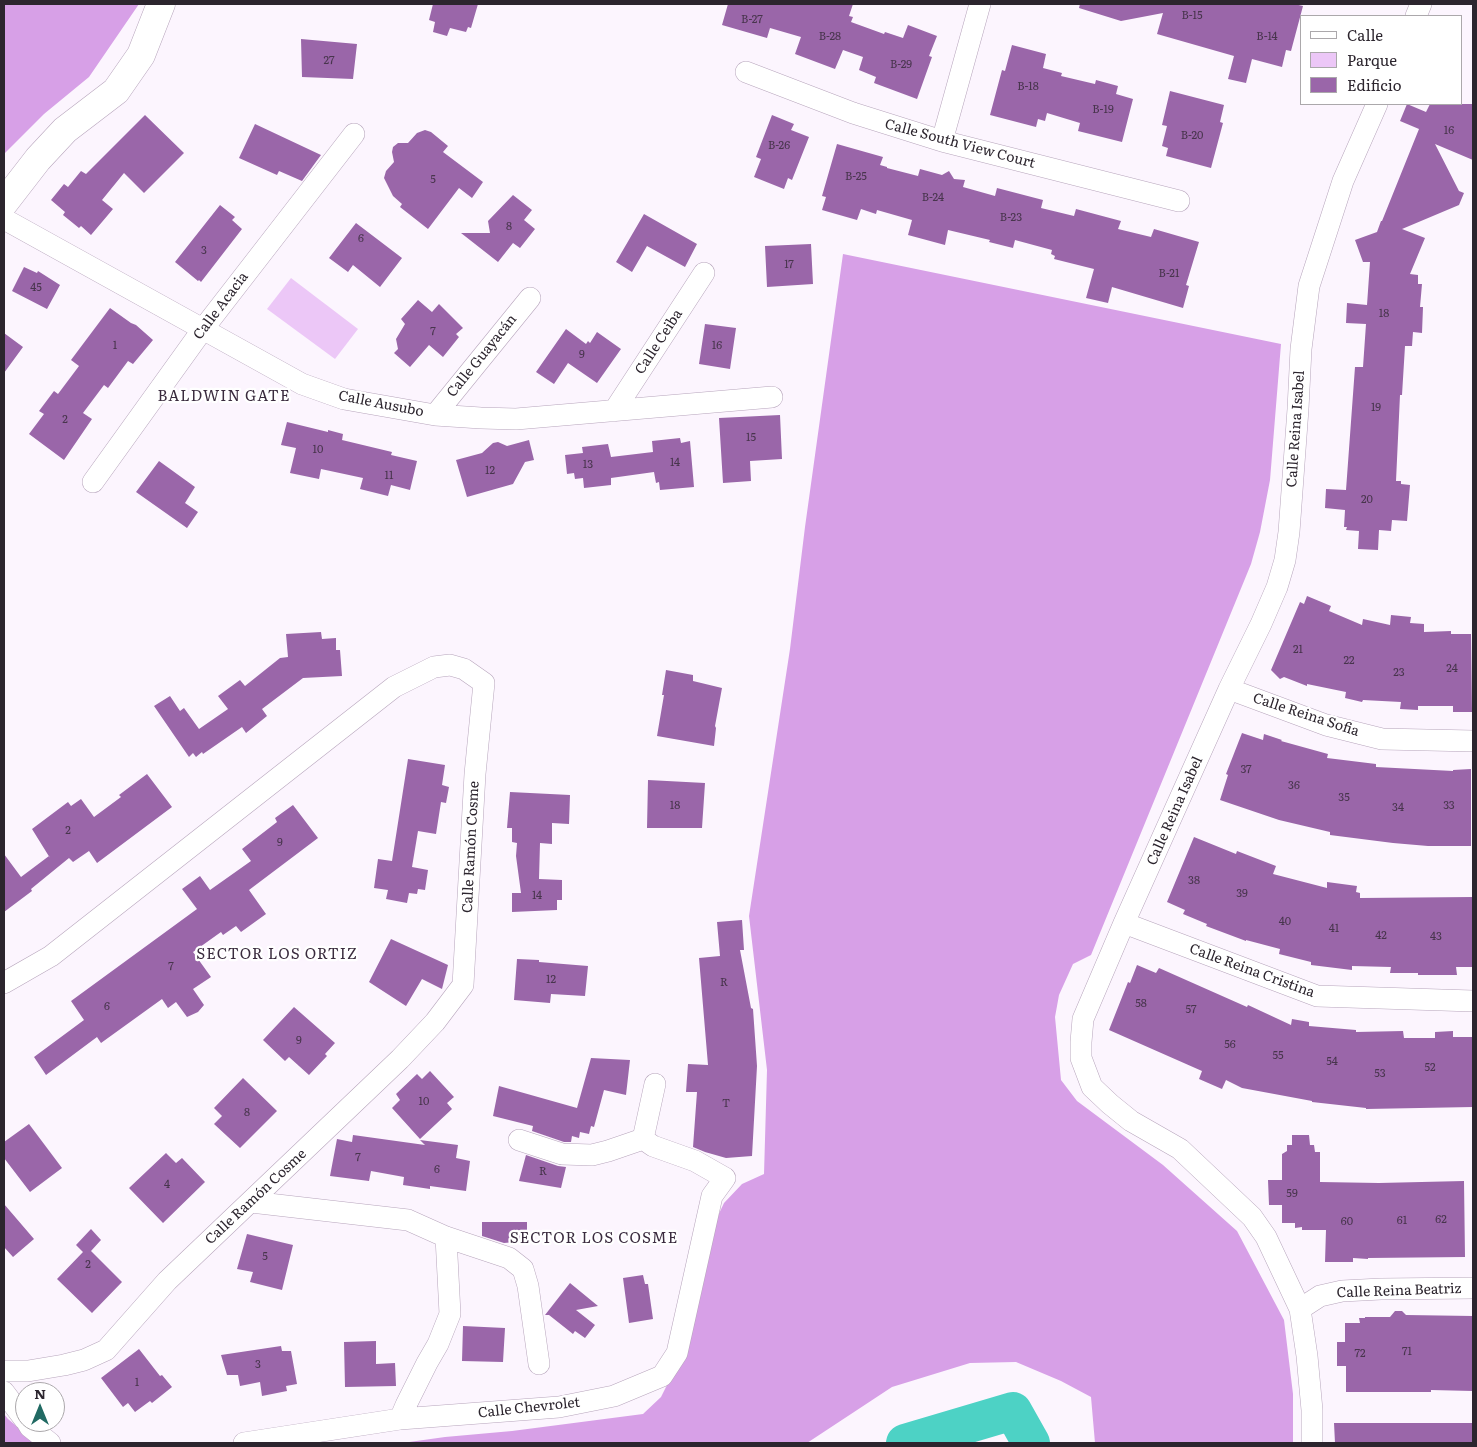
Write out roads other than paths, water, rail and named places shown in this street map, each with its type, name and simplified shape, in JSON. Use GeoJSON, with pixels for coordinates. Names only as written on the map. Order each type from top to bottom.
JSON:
{"type":"FeatureCollection","features":[{"type":"Feature","properties":{"kind":"street"},"geometry":{"type":"LineString","coordinates":[[4,203],[38,159],[65,130],[116,91],[141,55],[162,4]]}},
{"type":"Feature","properties":{"kind":"street"},"geometry":{"type":"LineString","coordinates":[[942,141],[980,4]]}},
{"type":"Feature","properties":{"kind":"street","name":"Calle South View Court"},"geometry":{"type":"LineString","coordinates":[[746,72],[853,113],[942,141],[1179,201]]}},
{"type":"Feature","properties":{"kind":"street","name":"Calle Reina Isabel"},"geometry":{"type":"LineString","coordinates":[[1312,1443],[1312,1410],[1300,1309],[1266,1237],[1252,1217],[1180,1149],[1131,1121],[1092,1087],[1081,1058],[1081,1042],[1083,1019],[1124,923],[1277,587],[1285,560],[1291,503],[1301,350],[1309,286],[1343,181],[1377,105]]}},
{"type":"Feature","properties":{"kind":"street","name":"Calle Acacia"},"geometry":{"type":"LineString","coordinates":[[93,482],[203,329],[354,134]]}},
{"type":"Feature","properties":{"kind":"street","name":"Calle Ausubo"},"geometry":{"type":"LineString","coordinates":[[4,219],[302,384],[344,399],[434,415],[516,419],[772,397]]}},
{"type":"Feature","properties":{"kind":"street","name":"Calle Ceiba"},"geometry":{"type":"LineString","coordinates":[[614,411],[704,273]]}},
{"type":"Feature","properties":{"kind":"street","name":"Calle Guayacán"},"geometry":{"type":"LineString","coordinates":[[434,415],[530,298]]}},
{"type":"Feature","properties":{"kind":"street","name":"Calle Ramón Cosme"},"geometry":{"type":"LineString","coordinates":[[4,983],[51,956],[394,687],[434,667],[450,665],[464,669],[484,683],[476,774],[463,985],[435,1022],[400,1060],[167,1281],[106,1350],[84,1360],[64,1365],[4,1371]]}},
{"type":"Feature","properties":{"kind":"street","name":"Calle Reina Sofia"},"geometry":{"type":"LineString","coordinates":[[1229,689],[1326,725],[1382,739],[1473,741]]}},
{"type":"Feature","properties":{"kind":"street","name":"Calle Reina Cristina"},"geometry":{"type":"LineString","coordinates":[[1124,923],[1317,996],[1473,1001]]}},
{"type":"Feature","properties":{"kind":"street"},"geometry":{"type":"LineString","coordinates":[[519,1140],[562,1154],[592,1155],[608,1152],[643,1139],[655,1084]]}},
{"type":"Feature","properties":{"kind":"street","name":"Calle Chevrolet"},"geometry":{"type":"LineString","coordinates":[[244,1443],[400,1419],[559,1407],[614,1396],[662,1376],[677,1353],[712,1196],[725,1178],[695,1161],[653,1146],[643,1139]]}},
{"type":"Feature","properties":{"kind":"street"},"geometry":{"type":"LineString","coordinates":[[251,1202],[408,1220],[446,1237],[509,1258],[523,1268],[528,1286],[539,1364]]}},
{"type":"Feature","properties":{"kind":"street"},"geometry":{"type":"LineString","coordinates":[[400,1419],[438,1344],[450,1314],[446,1237]]}},
{"type":"Feature","properties":{"kind":"street","name":"Calle Reina Beatriz"},"geometry":{"type":"LineString","coordinates":[[1300,1309],[1320,1296],[1342,1291],[1473,1288]]}},
{"type":"Feature","properties":{"kind":"street"},"geometry":{"type":"LineString","coordinates":[[4,1392],[15,1406]]}},
{"type":"Feature","properties":{"kind":"street"},"geometry":{"type":"LineString","coordinates":[[38,1432],[50,1443]]}},
{"type":"Feature","properties":{"kind":"waterway"},"geometry":{"type":"LineString","coordinates":[[905,1443],[1013,1411],[1031,1443]]}},
{"type":"Feature","properties":{"kind":"district","name":"BALDWIN GATE"},"geometry":{"type":"Point","coordinates":[224,397]}},
{"type":"Feature","properties":{"kind":"district","name":"SECTOR LOS ORTIZ"},"geometry":{"type":"Point","coordinates":[277,955]}},
{"type":"Feature","properties":{"kind":"district","name":"SECTOR LOS COSME"},"geometry":{"type":"Point","coordinates":[594,1239]}}]}
